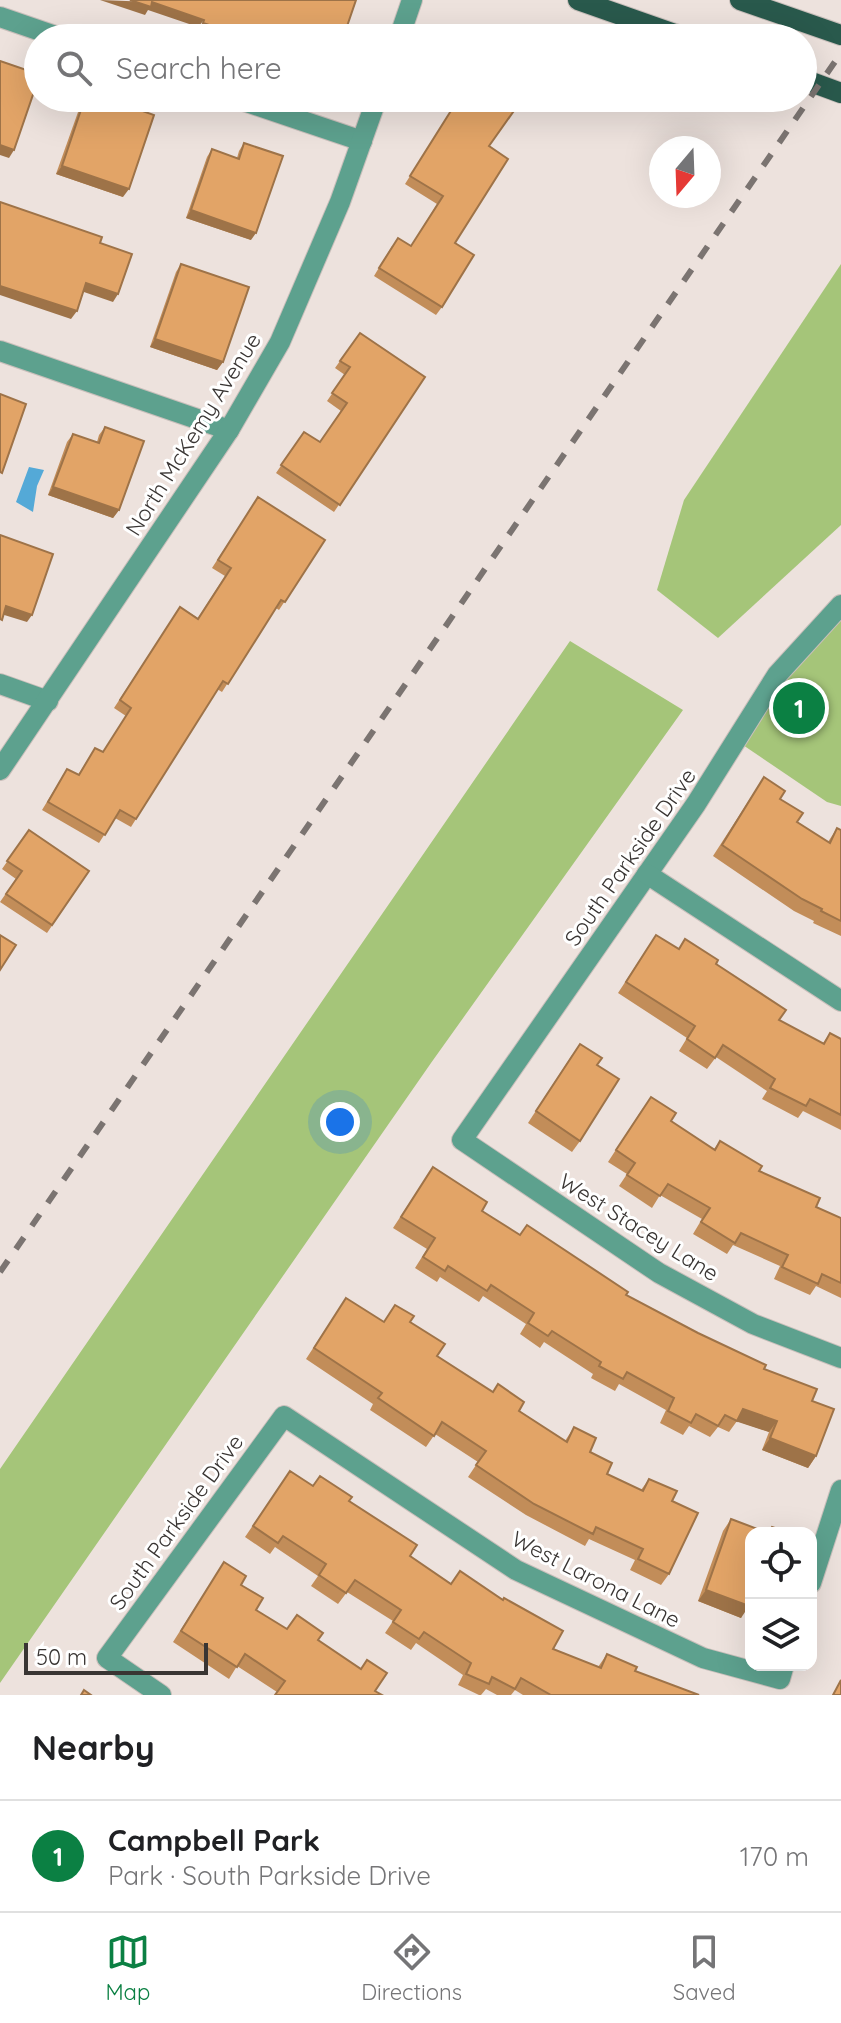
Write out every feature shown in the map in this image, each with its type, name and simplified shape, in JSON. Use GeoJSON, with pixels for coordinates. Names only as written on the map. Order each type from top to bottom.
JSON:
{"type":"FeatureCollection","features":[{"type":"Feature","properties":{"kind":"main road"},"geometry":{"type":"LineString","coordinates":[[578,0],[646,24]]}},
{"type":"Feature","properties":{"kind":"main road"},"geometry":{"type":"LineString","coordinates":[[740,0],[809,24]]}},
{"type":"Feature","properties":{"kind":"main road"},"geometry":{"type":"LineString","coordinates":[[817,27],[841,35]]}},
{"type":"Feature","properties":{"kind":"main road"},"geometry":{"type":"LineString","coordinates":[[817,84],[841,93]]}},
{"type":"Feature","properties":{"kind":"street"},"geometry":{"type":"LineString","coordinates":[[404,24],[412,0]]}},
{"type":"Feature","properties":{"kind":"street"},"geometry":{"type":"LineString","coordinates":[[0,17],[24,25]]}},
{"type":"Feature","properties":{"kind":"street"},"geometry":{"type":"LineString","coordinates":[[276,112],[362,141]]}},
{"type":"Feature","properties":{"kind":"street","name":"North McKemy Avenue"},"geometry":{"type":"LineString","coordinates":[[0,770],[229,430],[280,342],[307,284],[372,112]]}},
{"type":"Feature","properties":{"kind":"street"},"geometry":{"type":"LineString","coordinates":[[0,351],[229,430]]}},
{"type":"Feature","properties":{"kind":"street","name":"South Parkside Drive"},"geometry":{"type":"LineString","coordinates":[[462,1140],[696,804],[777,675],[841,605]]}},
{"type":"Feature","properties":{"kind":"street"},"geometry":{"type":"LineString","coordinates":[[0,684],[48,701]]}},
{"type":"Feature","properties":{"kind":"street"},"geometry":{"type":"LineString","coordinates":[[647,874],[841,1001]]}},
{"type":"Feature","properties":{"kind":"street","name":"West Stacey Lane"},"geometry":{"type":"LineString","coordinates":[[462,1140],[659,1273],[753,1324],[841,1358]]}},
{"type":"Feature","properties":{"kind":"street","name":"South Parkside Drive"},"geometry":{"type":"LineString","coordinates":[[161,1695],[107,1658],[284,1416]]}},
{"type":"Feature","properties":{"kind":"street","name":"West Larona Lane"},"geometry":{"type":"LineString","coordinates":[[284,1416],[516,1570],[703,1658],[782,1672]]}},
{"type":"Feature","properties":{"kind":"street"},"geometry":{"type":"LineString","coordinates":[[817,1564],[841,1490]]}},
{"type":"Feature","properties":{"kind":"green space"},"geometry":{"type":"Polygon","coordinates":[[[841,264],[841,525],[718,638],[657,590],[684,500],[841,264]]]}},
{"type":"Feature","properties":{"kind":"green space"},"geometry":{"type":"Polygon","coordinates":[[[841,605],[841,806],[827,802],[737,741],[841,605]]]}},
{"type":"Feature","properties":{"kind":"green space"},"geometry":{"type":"Polygon","coordinates":[[[570,641],[683,710],[431,1063],[0,1683],[0,1469],[570,641]]]}},
{"type":"Feature","properties":{"kind":"water"},"geometry":{"type":"Polygon","coordinates":[[[29,467],[44,470],[37,486],[33,512],[16,502],[29,467]]]}},
{"type":"Feature","properties":{"kind":"building"},"geometry":{"type":"Polygon","coordinates":[[[130,0],[356,0],[348,24],[206,24],[204,20],[152,2],[151,7],[130,0]]]}},
{"type":"Feature","properties":{"kind":"building"},"geometry":{"type":"Polygon","coordinates":[[[0,61],[24,69],[24,112],[27,112],[14,150],[0,145],[0,61]]]}},
{"type":"Feature","properties":{"kind":"building"},"geometry":{"type":"Polygon","coordinates":[[[80,112],[146,112],[154,115],[129,189],[62,166],[80,112]]]}},
{"type":"Feature","properties":{"kind":"building"},"geometry":{"type":"Polygon","coordinates":[[[450,112],[513,112],[489,146],[508,159],[455,243],[474,255],[442,307],[379,268],[398,238],[411,246],[443,196],[410,176],[450,112]]]}},
{"type":"Feature","properties":{"kind":"building"},"geometry":{"type":"Polygon","coordinates":[[[244,143],[283,156],[256,233],[191,210],[212,149],[239,159],[244,143]]]}},
{"type":"Feature","properties":{"kind":"building"},"geometry":{"type":"Polygon","coordinates":[[[0,202],[102,237],[100,243],[132,254],[118,294],[86,283],[77,311],[0,286],[0,202]]]}},
{"type":"Feature","properties":{"kind":"building"},"geometry":{"type":"Polygon","coordinates":[[[181,264],[249,287],[223,362],[155,339],[181,264]]]}},
{"type":"Feature","properties":{"kind":"building"},"geometry":{"type":"Polygon","coordinates":[[[360,333],[425,377],[340,505],[281,465],[304,432],[320,442],[347,403],[332,393],[350,367],[340,361],[360,333]]]}},
{"type":"Feature","properties":{"kind":"building"},"geometry":{"type":"Polygon","coordinates":[[[0,394],[26,404],[2,473],[0,472],[0,394]]]}},
{"type":"Feature","properties":{"kind":"building"},"geometry":{"type":"Polygon","coordinates":[[[105,427],[144,441],[119,510],[53,487],[73,434],[99,443],[105,427]]]}},
{"type":"Feature","properties":{"kind":"building"},"geometry":{"type":"Polygon","coordinates":[[[258,497],[325,540],[285,602],[281,600],[228,684],[223,681],[136,819],[120,810],[105,835],[48,802],[67,769],[79,775],[95,748],[103,752],[131,708],[120,700],[180,607],[198,619],[231,568],[218,560],[258,497]]]}},
{"type":"Feature","properties":{"kind":"building"},"geometry":{"type":"Polygon","coordinates":[[[0,535],[53,554],[32,615],[6,606],[0,619],[0,535]]]}},
{"type":"Feature","properties":{"kind":"building"},"geometry":{"type":"Polygon","coordinates":[[[764,777],[785,791],[780,799],[803,813],[797,822],[830,843],[837,828],[841,830],[841,921],[802,899],[722,845],[764,777]]]}},
{"type":"Feature","properties":{"kind":"building"},"geometry":{"type":"Polygon","coordinates":[[[29,830],[89,871],[52,925],[6,894],[22,871],[7,861],[29,830]]]}},
{"type":"Feature","properties":{"kind":"building"},"geometry":{"type":"Polygon","coordinates":[[[0,935],[16,945],[0,970],[0,935]]]}},
{"type":"Feature","properties":{"kind":"building"},"geometry":{"type":"Polygon","coordinates":[[[656,935],[679,949],[685,939],[718,960],[716,964],[786,1010],[779,1020],[824,1044],[830,1033],[841,1039],[841,1115],[810,1099],[806,1106],[770,1088],[775,1079],[723,1045],[715,1058],[687,1039],[695,1026],[626,982],[656,935]]]}},
{"type":"Feature","properties":{"kind":"building"},"geometry":{"type":"Polygon","coordinates":[[[580,1044],[602,1058],[597,1065],[619,1079],[580,1141],[536,1111],[580,1044]]]}},
{"type":"Feature","properties":{"kind":"building"},"geometry":{"type":"Polygon","coordinates":[[[651,1097],[676,1113],[671,1121],[715,1150],[720,1141],[762,1166],[759,1171],[820,1198],[816,1207],[841,1218],[841,1283],[822,1274],[818,1284],[782,1267],[788,1255],[741,1233],[735,1243],[701,1222],[710,1208],[668,1184],[660,1196],[627,1175],[635,1163],[616,1150],[651,1097]]]}},
{"type":"Feature","properties":{"kind":"building"},"geometry":{"type":"Polygon","coordinates":[[[433,1167],[487,1202],[482,1211],[520,1235],[527,1225],[628,1292],[626,1295],[766,1365],[764,1369],[817,1389],[812,1401],[834,1409],[816,1456],[770,1438],[777,1421],[743,1409],[737,1421],[725,1415],[718,1426],[696,1414],[691,1423],[668,1411],[674,1398],[627,1372],[623,1379],[599,1366],[601,1362],[552,1331],[548,1336],[528,1323],[534,1313],[491,1285],[487,1291],[448,1266],[445,1271],[423,1257],[435,1238],[401,1217],[433,1167]]]}},
{"type":"Feature","properties":{"kind":"building"},"geometry":{"type":"Polygon","coordinates":[[[346,1298],[384,1322],[395,1305],[414,1316],[410,1322],[445,1344],[437,1356],[493,1392],[498,1384],[524,1402],[519,1411],[567,1442],[574,1427],[596,1438],[590,1452],[612,1463],[607,1474],[643,1491],[649,1479],[677,1491],[672,1501],[698,1513],[669,1574],[638,1559],[643,1549],[596,1527],[593,1534],[534,1504],[476,1465],[486,1451],[442,1422],[434,1436],[378,1398],[382,1393],[314,1348],[346,1298]]]}},
{"type":"Feature","properties":{"kind":"building"},"geometry":{"type":"Polygon","coordinates":[[[290,1471],[313,1486],[320,1476],[352,1497],[349,1501],[417,1545],[410,1556],[451,1584],[460,1571],[503,1600],[563,1631],[553,1649],[601,1668],[607,1654],[637,1667],[635,1671],[699,1695],[551,1695],[521,1678],[515,1689],[492,1677],[489,1684],[466,1674],[471,1663],[424,1632],[419,1639],[393,1622],[401,1610],[355,1580],[346,1593],[319,1575],[326,1564],[283,1536],[278,1543],[253,1526],[290,1471]]]}},
{"type":"Feature","properties":{"kind":"building"},"geometry":{"type":"Polygon","coordinates":[[[731,1519],[752,1527],[745,1527],[745,1605],[706,1590],[731,1519]]]}},
{"type":"Feature","properties":{"kind":"building"},"geometry":{"type":"Polygon","coordinates":[[[224,1562],[246,1576],[241,1585],[263,1598],[256,1610],[287,1629],[297,1615],[323,1633],[318,1640],[361,1669],[367,1660],[387,1673],[375,1691],[382,1695],[275,1695],[285,1681],[245,1654],[237,1667],[181,1631],[224,1562]]]}},
{"type":"Feature","properties":{"kind":"building"},"geometry":{"type":"Polygon","coordinates":[[[841,1680],[841,1695],[833,1695],[841,1680]]]}},
{"type":"Feature","properties":{"kind":"railway"},"geometry":{"type":"LineString","coordinates":[[817,88],[841,53]]}},
{"type":"Feature","properties":{"kind":"railway"},"geometry":{"type":"LineString","coordinates":[[0,1272],[800,112]]}},
{"type":"Feature","properties":{"kind":"place","name":"Campbell Park"},"geometry":{"type":"Point","coordinates":[799,708]}}]}
